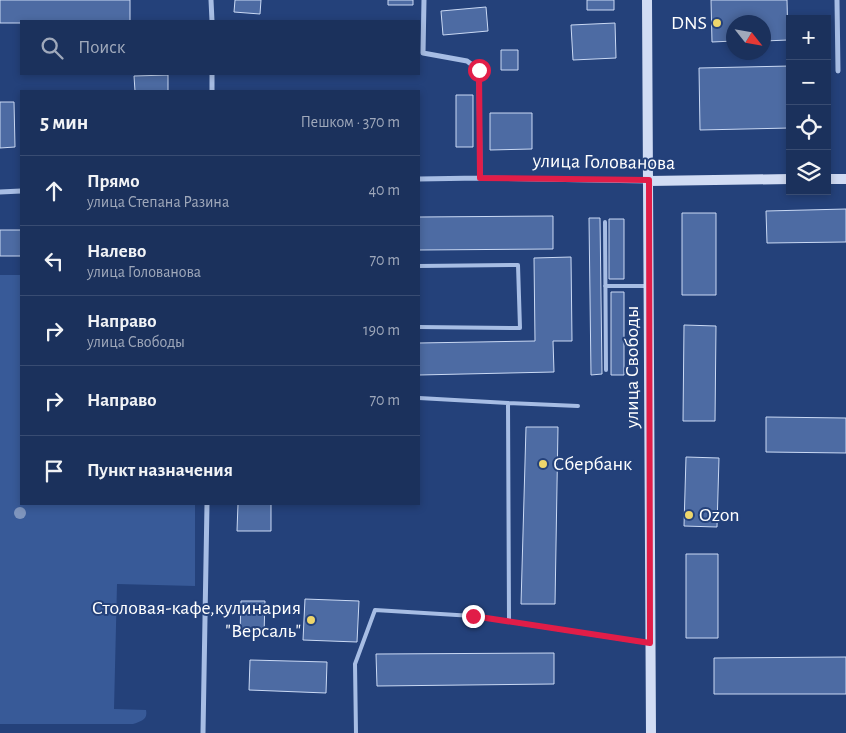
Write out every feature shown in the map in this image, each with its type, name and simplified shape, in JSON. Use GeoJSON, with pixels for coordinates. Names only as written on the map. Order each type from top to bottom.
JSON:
{"type":"FeatureCollection","features":[{"type":"Feature","properties":{"kind":"main road","name":"улица Свободы"},"geometry":{"type":"LineString","coordinates":[[647,0],[651,733]]}},
{"type":"Feature","properties":{"kind":"main road","name":"улица Голованова"},"geometry":{"type":"LineString","coordinates":[[649,180],[786,179]]}},
{"type":"Feature","properties":{"kind":"main road"},"geometry":{"type":"LineString","coordinates":[[831,179],[846,179]]}},
{"type":"Feature","properties":{"kind":"street"},"geometry":{"type":"LineString","coordinates":[[211,0],[212,20]]}},
{"type":"Feature","properties":{"kind":"street"},"geometry":{"type":"LineString","coordinates":[[424,0],[423,52],[467,61],[479,70],[480,178]]}},
{"type":"Feature","properties":{"kind":"street"},"geometry":{"type":"LineString","coordinates":[[837,0],[838,71]]}},
{"type":"Feature","properties":{"kind":"street"},"geometry":{"type":"LineString","coordinates":[[212,75],[212,90]]}},
{"type":"Feature","properties":{"kind":"street","name":"улица Голованова"},"geometry":{"type":"LineString","coordinates":[[420,179],[649,180]]}},
{"type":"Feature","properties":{"kind":"street"},"geometry":{"type":"LineString","coordinates":[[0,192],[20,191]]}},
{"type":"Feature","properties":{"kind":"street"},"geometry":{"type":"LineString","coordinates":[[203,733],[208,505]]}},
{"type":"Feature","properties":{"kind":"lane"},"geometry":{"type":"LineString","coordinates":[[605,222],[606,370]]}},
{"type":"Feature","properties":{"kind":"lane"},"geometry":{"type":"LineString","coordinates":[[420,266],[518,265],[520,328],[420,328]]}},
{"type":"Feature","properties":{"kind":"lane"},"geometry":{"type":"LineString","coordinates":[[605,286],[649,286]]}},
{"type":"Feature","properties":{"kind":"lane"},"geometry":{"type":"LineString","coordinates":[[420,398],[508,404],[578,406]]}},
{"type":"Feature","properties":{"kind":"lane"},"geometry":{"type":"LineString","coordinates":[[508,404],[509,621]]}},
{"type":"Feature","properties":{"kind":"lane"},"geometry":{"type":"LineString","coordinates":[[356,733],[355,664],[375,610],[473,616],[650,643]]}},
{"type":"Feature","properties":{"kind":"shaded area"},"geometry":{"type":"Polygon","coordinates":[[[0,275],[20,275],[20,505],[195,505],[195,586],[117,584],[114,709],[146,710],[146,716],[141,721],[133,724],[0,724],[0,275]]]}},
{"type":"Feature","properties":{"kind":"building"},"geometry":{"type":"Polygon","coordinates":[[[0,0],[130,0],[130,20],[20,20],[20,23],[0,23],[0,0]]]}},
{"type":"Feature","properties":{"kind":"building"},"geometry":{"type":"Polygon","coordinates":[[[235,0],[261,0],[260,14],[234,12],[235,0]]]}},
{"type":"Feature","properties":{"kind":"building"},"geometry":{"type":"Polygon","coordinates":[[[388,0],[413,0],[413,5],[388,5],[388,0]]]}},
{"type":"Feature","properties":{"kind":"building"},"geometry":{"type":"Polygon","coordinates":[[[587,0],[614,0],[614,10],[587,10],[587,0]]]}},
{"type":"Feature","properties":{"kind":"building"},"geometry":{"type":"Polygon","coordinates":[[[711,0],[787,0],[786,40],[771,41],[771,15],[726,15],[726,41],[712,42],[711,0]]]}},
{"type":"Feature","properties":{"kind":"building"},"geometry":{"type":"Polygon","coordinates":[[[486,7],[488,31],[443,35],[441,11],[486,7]]]}},
{"type":"Feature","properties":{"kind":"building"},"geometry":{"type":"Polygon","coordinates":[[[615,23],[616,58],[573,60],[571,25],[615,23]]]}},
{"type":"Feature","properties":{"kind":"building"},"geometry":{"type":"Polygon","coordinates":[[[501,50],[518,50],[518,70],[501,70],[501,50]]]}},
{"type":"Feature","properties":{"kind":"building"},"geometry":{"type":"Polygon","coordinates":[[[786,66],[786,128],[700,130],[699,68],[786,66]]]}},
{"type":"Feature","properties":{"kind":"building"},"geometry":{"type":"Polygon","coordinates":[[[168,75],[168,90],[135,90],[134,76],[168,75]]]}},
{"type":"Feature","properties":{"kind":"building"},"geometry":{"type":"Polygon","coordinates":[[[456,95],[473,95],[473,147],[456,147],[456,95]]]}},
{"type":"Feature","properties":{"kind":"building"},"geometry":{"type":"Polygon","coordinates":[[[0,102],[14,102],[15,147],[0,148],[0,102]]]}},
{"type":"Feature","properties":{"kind":"building"},"geometry":{"type":"Polygon","coordinates":[[[490,113],[532,113],[532,149],[490,150],[490,113]]]}},
{"type":"Feature","properties":{"kind":"building"},"geometry":{"type":"Polygon","coordinates":[[[846,209],[846,242],[767,243],[766,211],[846,209]]]}},
{"type":"Feature","properties":{"kind":"building"},"geometry":{"type":"Polygon","coordinates":[[[682,213],[716,213],[716,295],[682,295],[682,213]]]}},
{"type":"Feature","properties":{"kind":"building"},"geometry":{"type":"Polygon","coordinates":[[[553,216],[553,249],[420,250],[420,217],[553,216]]]}},
{"type":"Feature","properties":{"kind":"building"},"geometry":{"type":"Polygon","coordinates":[[[589,218],[600,218],[602,374],[591,375],[589,218]]]}},
{"type":"Feature","properties":{"kind":"building"},"geometry":{"type":"Polygon","coordinates":[[[609,219],[624,219],[624,279],[609,279],[609,219]]]}},
{"type":"Feature","properties":{"kind":"building"},"geometry":{"type":"Polygon","coordinates":[[[0,230],[20,230],[20,256],[0,256],[0,230]]]}},
{"type":"Feature","properties":{"kind":"building"},"geometry":{"type":"Polygon","coordinates":[[[571,257],[572,341],[553,341],[554,372],[420,375],[420,343],[535,341],[534,258],[571,257]]]}},
{"type":"Feature","properties":{"kind":"building"},"geometry":{"type":"Polygon","coordinates":[[[611,292],[624,292],[624,375],[611,375],[611,292]]]}},
{"type":"Feature","properties":{"kind":"building"},"geometry":{"type":"Polygon","coordinates":[[[684,325],[716,326],[715,421],[683,421],[684,325]]]}},
{"type":"Feature","properties":{"kind":"building"},"geometry":{"type":"Polygon","coordinates":[[[766,417],[846,418],[846,453],[766,452],[766,417]]]}},
{"type":"Feature","properties":{"kind":"building"},"geometry":{"type":"Polygon","coordinates":[[[526,427],[558,427],[555,604],[521,604],[526,427]]]}},
{"type":"Feature","properties":{"kind":"building"},"geometry":{"type":"Polygon","coordinates":[[[686,457],[719,458],[717,527],[684,526],[686,457]]]}},
{"type":"Feature","properties":{"kind":"building"},"geometry":{"type":"Polygon","coordinates":[[[238,505],[271,505],[271,531],[237,531],[238,505]]]}},
{"type":"Feature","properties":{"kind":"building"},"geometry":{"type":"Polygon","coordinates":[[[686,554],[718,554],[718,638],[686,638],[686,554]]]}},
{"type":"Feature","properties":{"kind":"building"},"geometry":{"type":"Polygon","coordinates":[[[305,599],[359,601],[357,642],[303,640],[305,599]]]}},
{"type":"Feature","properties":{"kind":"building"},"geometry":{"type":"Polygon","coordinates":[[[241,601],[265,601],[264,634],[240,633],[241,601]]]}},
{"type":"Feature","properties":{"kind":"building"},"geometry":{"type":"Polygon","coordinates":[[[554,653],[554,684],[377,686],[376,654],[554,653]]]}},
{"type":"Feature","properties":{"kind":"building"},"geometry":{"type":"Polygon","coordinates":[[[846,657],[846,694],[714,694],[714,658],[846,657]]]}},
{"type":"Feature","properties":{"kind":"building"},"geometry":{"type":"Polygon","coordinates":[[[250,660],[327,662],[326,693],[249,690],[250,660]]]}},
{"type":"Feature","properties":{"kind":"place","name":"DNS"},"geometry":{"type":"Point","coordinates":[717,23]}},
{"type":"Feature","properties":{"kind":"place","name":"Сбербанк"},"geometry":{"type":"Point","coordinates":[543,464]}},
{"type":"Feature","properties":{"kind":"place","name":"Ozon"},"geometry":{"type":"Point","coordinates":[689,515]}},
{"type":"Feature","properties":{"kind":"place","name":"Столовая-кафе,кулинария \"Версаль\""},"geometry":{"type":"Point","coordinates":[311,620]}},
{"type":"Feature","properties":{"kind":"route"},"geometry":{"type":"LineString","coordinates":[[473,616],[650,643],[649,180],[480,178],[479,70]]}}]}
